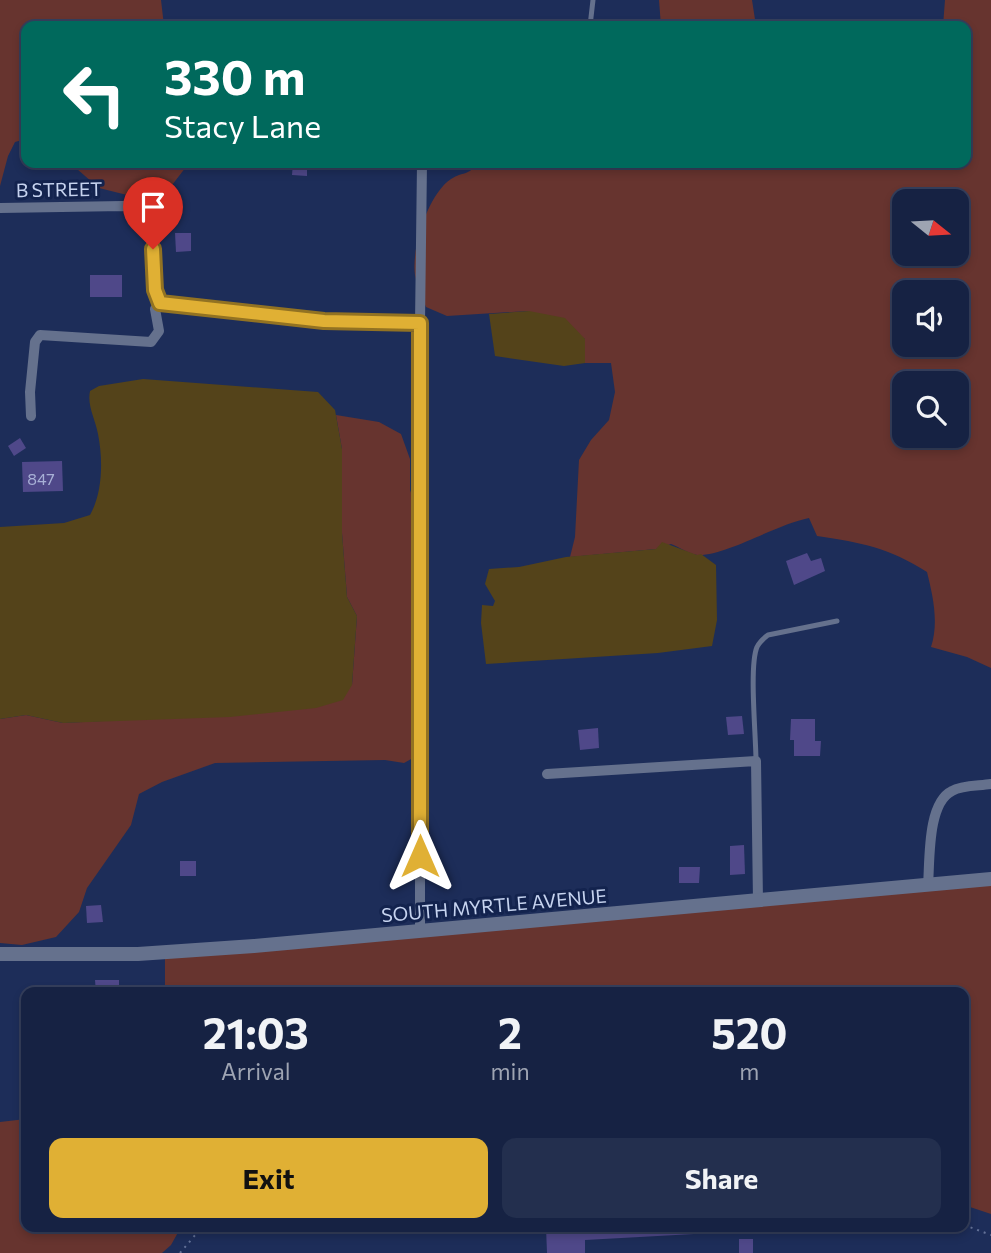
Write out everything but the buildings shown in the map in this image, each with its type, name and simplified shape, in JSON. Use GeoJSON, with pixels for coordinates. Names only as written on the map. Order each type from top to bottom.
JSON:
{"type":"FeatureCollection","features":[{"type":"Feature","properties":{"kind":"street"},"geometry":{"type":"LineString","coordinates":[[420,930],[422,168]]}},
{"type":"Feature","properties":{"kind":"street","name":"B STREET"},"geometry":{"type":"LineString","coordinates":[[0,208],[123,206],[146,211],[152,223],[155,290],[160,303]]}},
{"type":"Feature","properties":{"kind":"street"},"geometry":{"type":"LineString","coordinates":[[31,416],[30,392],[35,342],[40,335],[151,342],[159,331],[155,309],[160,303],[324,321],[420,323]]}},
{"type":"Feature","properties":{"kind":"street"},"geometry":{"type":"LineString","coordinates":[[547,774],[756,761],[758,901]]}},
{"type":"Feature","properties":{"kind":"street"},"geometry":{"type":"LineString","coordinates":[[928,885],[931,834],[939,805],[952,791],[991,784]]}},
{"type":"Feature","properties":{"kind":"street","name":"SOUTH MYRTLE AVENUE"},"geometry":{"type":"LineString","coordinates":[[0,954],[138,954],[254,946],[991,879]]}},
{"type":"Feature","properties":{"kind":"lane"},"geometry":{"type":"LineString","coordinates":[[591,21],[593,0]]}},
{"type":"Feature","properties":{"kind":"lane"},"geometry":{"type":"LineString","coordinates":[[756,761],[754,664],[761,641],[768,635],[837,621]]}},
{"type":"Feature","properties":{"kind":"path"},"geometry":{"type":"LineString","coordinates":[[969,1227],[991,1235]]}},
{"type":"Feature","properties":{"kind":"path"},"geometry":{"type":"LineString","coordinates":[[180,1253],[198,1232]]}},
{"type":"Feature","properties":{"kind":"shaded area"},"geometry":{"type":"Polygon","coordinates":[[[0,0],[161,0],[163,21],[21,21],[21,140],[15,142],[8,156],[0,186],[0,0]]]}},
{"type":"Feature","properties":{"kind":"shaded area"},"geometry":{"type":"Polygon","coordinates":[[[659,0],[752,0],[755,21],[661,21],[659,0]]]}},
{"type":"Feature","properties":{"kind":"shaded area"},"geometry":{"type":"Polygon","coordinates":[[[945,0],[991,0],[991,668],[967,657],[931,647],[935,619],[927,572],[874,547],[817,536],[809,518],[708,554],[697,555],[671,544],[656,549],[570,557],[575,537],[579,460],[591,440],[609,420],[615,392],[611,363],[585,363],[585,339],[528,311],[447,316],[426,307],[416,279],[414,264],[419,237],[435,197],[443,186],[474,168],[971,168],[971,21],[943,21],[945,0]]]}},
{"type":"Feature","properties":{"kind":"shaded area"},"geometry":{"type":"Polygon","coordinates":[[[76,168],[185,168],[169,189],[131,196],[99,188],[76,168]]]}},
{"type":"Feature","properties":{"kind":"shaded area"},"geometry":{"type":"Polygon","coordinates":[[[529,311],[565,318],[585,339],[585,363],[564,366],[495,356],[489,314],[529,311]]]}},
{"type":"Feature","properties":{"kind":"shaded area"},"geometry":{"type":"Polygon","coordinates":[[[143,379],[318,392],[335,410],[342,449],[342,533],[347,597],[357,616],[352,685],[343,700],[316,708],[230,717],[63,723],[26,715],[0,719],[0,527],[64,523],[90,515],[100,486],[101,454],[90,391],[99,386],[143,379]]]}},
{"type":"Feature","properties":{"kind":"shaded area"},"geometry":{"type":"Polygon","coordinates":[[[336,415],[379,422],[401,434],[410,459],[410,490],[419,513],[413,758],[404,763],[385,760],[215,763],[162,782],[139,794],[131,825],[87,888],[79,912],[56,937],[22,945],[0,943],[0,719],[26,715],[63,723],[122,720],[352,685],[357,616],[347,597],[342,533],[342,449],[336,415]]]}},
{"type":"Feature","properties":{"kind":"shaded area"},"geometry":{"type":"Polygon","coordinates":[[[662,542],[697,555],[701,554],[716,565],[717,620],[712,646],[658,653],[486,664],[481,623],[482,605],[493,606],[495,601],[485,584],[489,569],[519,567],[566,557],[656,549],[662,542]]]}},
{"type":"Feature","properties":{"kind":"shaded area"},"geometry":{"type":"Polygon","coordinates":[[[991,879],[991,1214],[969,1207],[969,987],[165,987],[165,952],[991,879]]]}},
{"type":"Feature","properties":{"kind":"shaded area"},"geometry":{"type":"Polygon","coordinates":[[[21,1120],[21,1232],[178,1232],[171,1245],[162,1253],[0,1253],[0,1122],[21,1120]]]}},
{"type":"Feature","properties":{"kind":"route"},"geometry":{"type":"LineString","coordinates":[[153,249],[155,290],[160,303],[324,321],[420,323],[420,856]]}}]}
